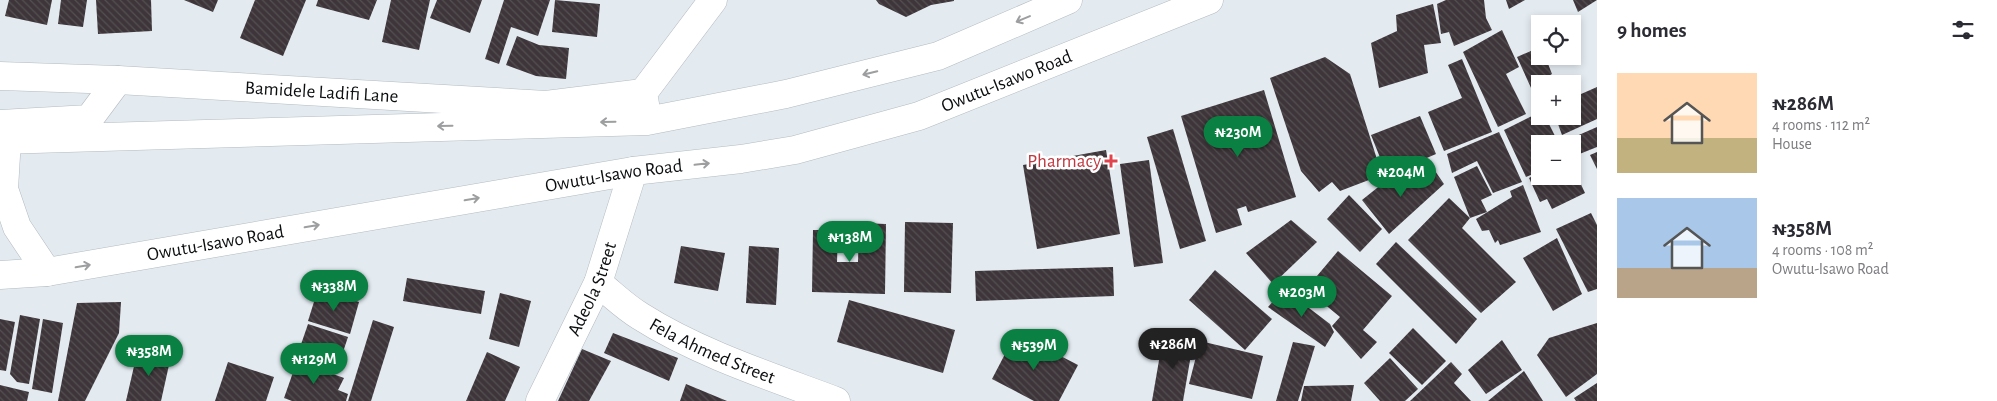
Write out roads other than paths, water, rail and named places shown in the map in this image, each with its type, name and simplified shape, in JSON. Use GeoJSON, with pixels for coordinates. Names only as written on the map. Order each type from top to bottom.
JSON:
{"type":"FeatureCollection","features":[{"type":"Feature","properties":{"kind":"street"},"geometry":{"type":"LineString","coordinates":[[647,121],[643,93],[713,0]]}},
{"type":"Feature","properties":{"kind":"street"},"geometry":{"type":"LineString","coordinates":[[2,134],[647,121],[786,94],[938,56],[1068,0]]}},
{"type":"Feature","properties":{"kind":"street","name":"Owutu-Isawo Road"},"geometry":{"type":"LineString","coordinates":[[0,275],[47,272],[633,171],[741,159],[795,150],[919,116],[1208,0]]}},
{"type":"Feature","properties":{"kind":"street","name":"Bamidele Ladifi Lane"},"geometry":{"type":"LineString","coordinates":[[0,76],[118,80],[546,105],[643,93]]}},
{"type":"Feature","properties":{"kind":"street"},"geometry":{"type":"LineString","coordinates":[[2,134],[89,119],[118,80]]}},
{"type":"Feature","properties":{"kind":"street"},"geometry":{"type":"LineString","coordinates":[[2,134],[4,189],[16,226],[47,272]]}},
{"type":"Feature","properties":{"kind":"street","name":"Adeola Street"},"geometry":{"type":"LineString","coordinates":[[540,401],[598,282],[633,171]]}},
{"type":"Feature","properties":{"kind":"street","name":"Fela Ahmed Street"},"geometry":{"type":"LineString","coordinates":[[598,282],[639,316],[672,334],[753,370],[836,401]]}},
{"type":"Feature","properties":{"kind":"place","name":"Pharmacy"},"geometry":{"type":"Point","coordinates":[1111,161]}}]}
